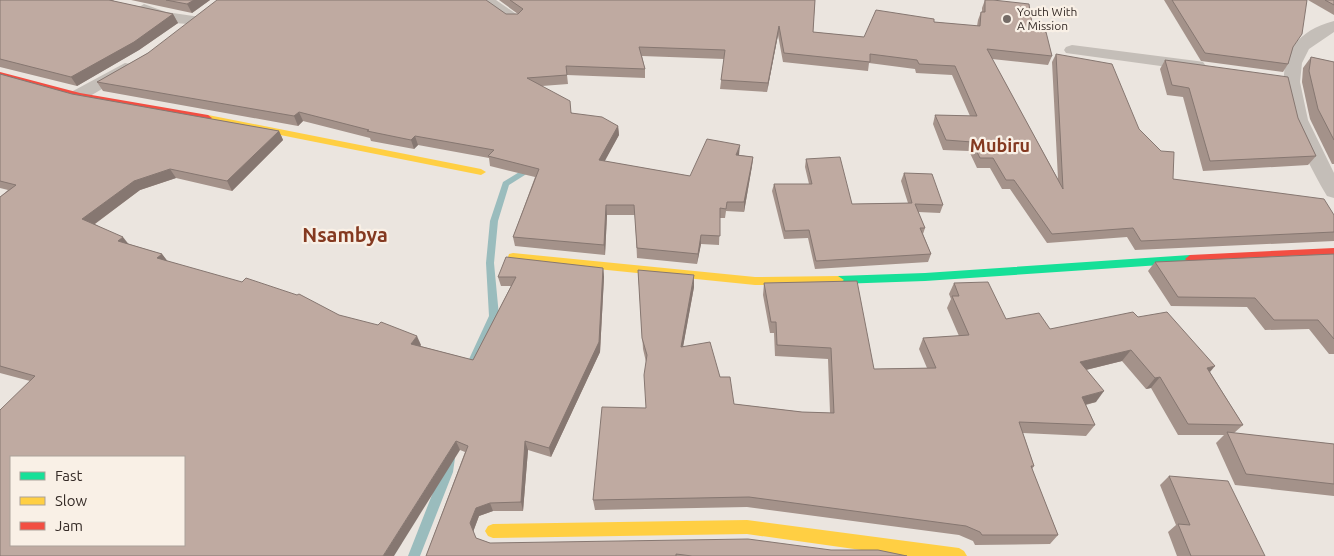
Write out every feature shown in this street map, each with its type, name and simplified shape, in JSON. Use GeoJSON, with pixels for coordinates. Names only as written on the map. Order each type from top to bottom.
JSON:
{"type":"FeatureCollection","features":[{"type":"Feature","properties":{"kind":"street"},"geometry":{"type":"LineString","coordinates":[[486,0],[514,18]]}},
{"type":"Feature","properties":{"kind":"street"},"geometry":{"type":"LineString","coordinates":[[129,6],[157,12],[164,16],[195,20]]}},
{"type":"Feature","properties":{"kind":"street"},"geometry":{"type":"LineString","coordinates":[[180,32],[209,9]]}},
{"type":"Feature","properties":{"kind":"street"},"geometry":{"type":"LineString","coordinates":[[1334,26],[1308,40],[1282,79],[1290,86],[1298,119],[1316,159],[1334,191]]}},
{"type":"Feature","properties":{"kind":"street"},"geometry":{"type":"LineString","coordinates":[[1072,50],[1218,69]]}},
{"type":"Feature","properties":{"kind":"street"},"geometry":{"type":"LineString","coordinates":[[79,95],[138,61]]}},
{"type":"Feature","properties":{"kind":"street"},"geometry":{"type":"LineString","coordinates":[[0,74],[79,95],[261,127],[481,172]]}},
{"type":"Feature","properties":{"kind":"street"},"geometry":{"type":"LineString","coordinates":[[513,257],[749,281],[868,280],[1096,263],[1334,252]]}},
{"type":"Feature","properties":{"kind":"street"},"geometry":{"type":"LineString","coordinates":[[493,531],[747,527],[959,556]]}},
{"type":"Feature","properties":{"kind":"building"},"geometry":{"type":"Polygon","coordinates":[[[0,0],[109,0],[173,14],[134,42],[71,77],[0,59],[0,0]]]}},
{"type":"Feature","properties":{"kind":"building"},"geometry":{"type":"Polygon","coordinates":[[[166,0],[194,0],[187,4],[166,0]]]}},
{"type":"Feature","properties":{"kind":"building"},"geometry":{"type":"Polygon","coordinates":[[[217,0],[486,0],[506,14],[518,14],[523,9],[510,0],[815,0],[813,32],[864,37],[876,10],[934,19],[934,22],[980,26],[981,12],[985,12],[985,0],[1029,4],[1033,30],[1046,32],[1052,56],[987,49],[1063,189],[1056,54],[1112,64],[1139,129],[1161,151],[1174,152],[1173,179],[1324,199],[1334,215],[1334,232],[1141,241],[1133,228],[1052,234],[1014,180],[1006,180],[993,158],[980,158],[972,142],[946,140],[935,115],[977,116],[955,66],[919,64],[917,60],[870,54],[870,62],[784,53],[779,26],[768,83],[721,80],[725,50],[639,47],[645,69],[566,66],[567,75],[527,78],[570,101],[571,113],[602,117],[618,126],[599,160],[690,176],[707,139],[740,145],[736,155],[753,157],[744,202],[727,202],[726,209],[720,208],[720,236],[701,235],[698,254],[637,248],[634,205],[606,205],[604,245],[513,237],[539,169],[488,156],[494,150],[415,136],[411,140],[367,131],[369,130],[299,112],[294,116],[97,82],[148,53],[217,0]]]}},
{"type":"Feature","properties":{"kind":"building"},"geometry":{"type":"Polygon","coordinates":[[[1172,0],[1307,0],[1302,34],[1293,47],[1288,64],[1205,53],[1172,0]]]}},
{"type":"Feature","properties":{"kind":"building"},"geometry":{"type":"Polygon","coordinates":[[[1325,0],[1334,0],[1334,5],[1325,0]]]}},
{"type":"Feature","properties":{"kind":"building"},"geometry":{"type":"Polygon","coordinates":[[[1311,57],[1334,62],[1334,140],[1318,109],[1309,71],[1311,57]]]}},
{"type":"Feature","properties":{"kind":"building"},"geometry":{"type":"Polygon","coordinates":[[[1165,60],[1288,77],[1298,118],[1316,156],[1210,161],[1189,88],[1172,85],[1165,60]]]}},
{"type":"Feature","properties":{"kind":"building"},"geometry":{"type":"Polygon","coordinates":[[[0,74],[72,94],[279,131],[227,181],[170,169],[134,181],[82,219],[123,237],[118,241],[162,254],[157,258],[242,282],[246,278],[297,295],[299,294],[339,315],[378,325],[381,322],[417,336],[411,344],[473,360],[516,277],[498,277],[506,257],[603,268],[599,342],[549,448],[525,441],[521,502],[490,503],[476,508],[470,523],[476,538],[490,543],[748,539],[831,550],[878,550],[907,556],[692,556],[676,554],[676,556],[426,556],[468,446],[456,441],[383,556],[0,556],[0,410],[35,376],[0,366],[0,197],[16,185],[0,181],[0,74]]]}},
{"type":"Feature","properties":{"kind":"building"},"geometry":{"type":"Polygon","coordinates":[[[840,157],[852,204],[912,203],[904,173],[932,174],[943,205],[915,204],[925,228],[920,228],[931,254],[816,261],[809,230],[785,231],[774,184],[812,184],[806,159],[840,157]]]}},
{"type":"Feature","properties":{"kind":"building"},"geometry":{"type":"Polygon","coordinates":[[[1334,254],[1334,339],[1318,320],[1274,320],[1255,298],[1178,297],[1155,262],[1334,254]]]}},
{"type":"Feature","properties":{"kind":"building"},"geometry":{"type":"Polygon","coordinates":[[[638,270],[694,275],[681,347],[710,342],[720,377],[730,377],[734,404],[802,412],[834,413],[831,348],[777,345],[776,322],[771,322],[764,283],[857,281],[874,369],[936,368],[923,338],[969,335],[952,296],[959,296],[954,283],[988,282],[1006,319],[1039,313],[1050,329],[1133,312],[1138,317],[1167,312],[1215,366],[1207,368],[1243,425],[1188,424],[1160,377],[1155,378],[1131,350],[1080,362],[1104,391],[1082,397],[1095,425],[1019,422],[1034,466],[1031,466],[1058,535],[982,535],[980,532],[966,526],[749,497],[593,500],[602,407],[646,408],[644,375],[647,355],[642,338],[638,270]]]}},
{"type":"Feature","properties":{"kind":"building"},"geometry":{"type":"Polygon","coordinates":[[[1227,432],[1334,444],[1334,484],[1246,474],[1227,432]]]}},
{"type":"Feature","properties":{"kind":"building"},"geometry":{"type":"Polygon","coordinates":[[[1169,476],[1228,481],[1265,556],[1191,556],[1178,524],[1190,525],[1169,476]]]}},
{"type":"Feature","properties":{"kind":"waterway"},"geometry":{"type":"LineString","coordinates":[[469,370],[494,316],[490,263],[494,221],[506,184],[532,168]]}},
{"type":"Feature","properties":{"kind":"waterway"},"geometry":{"type":"LineString","coordinates":[[414,556],[447,472],[450,458]]}},
{"type":"Feature","properties":{"kind":"traffic: fast"},"geometry":{"type":"LineString","coordinates":[[838,280],[925,277],[1190,259]]}},
{"type":"Feature","properties":{"kind":"traffic: slow"},"geometry":{"type":"LineString","coordinates":[[208,118],[481,172]]}},
{"type":"Feature","properties":{"kind":"traffic: slow"},"geometry":{"type":"LineString","coordinates":[[513,257],[755,281],[838,280]]}},
{"type":"Feature","properties":{"kind":"traffic: slow"},"geometry":{"type":"LineString","coordinates":[[493,531],[747,527],[959,556]]}},
{"type":"Feature","properties":{"kind":"traffic: jam"},"geometry":{"type":"LineString","coordinates":[[0,74],[79,95],[208,118]]}},
{"type":"Feature","properties":{"kind":"traffic: jam"},"geometry":{"type":"LineString","coordinates":[[1190,259],[1334,252]]}},
{"type":"Feature","properties":{"kind":"place","name":"Youth With A Mission"},"geometry":{"type":"Point","coordinates":[1007,19]}},
{"type":"Feature","properties":{"kind":"district","name":"Mubiru"},"geometry":{"type":"Point","coordinates":[1000,146]}},
{"type":"Feature","properties":{"kind":"district","name":"Nsambya"},"geometry":{"type":"Point","coordinates":[345,235]}}]}
